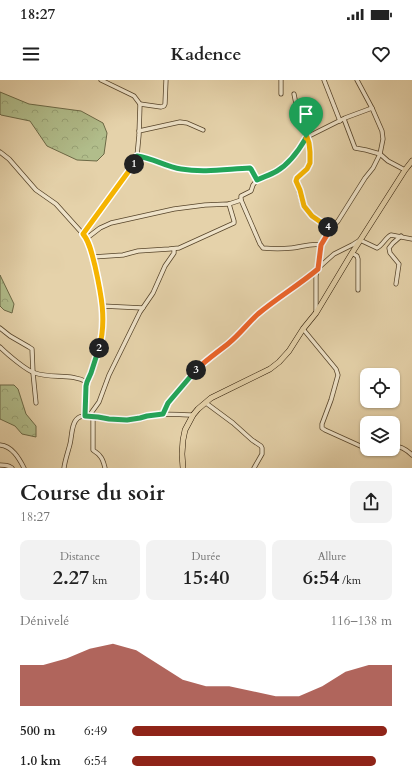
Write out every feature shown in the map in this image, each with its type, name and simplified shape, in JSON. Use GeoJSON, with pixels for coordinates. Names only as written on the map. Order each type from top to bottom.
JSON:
{"type":"FeatureCollection","features":[{"type":"Feature","properties":{"kind":"highway"},"geometry":{"type":"LineString","coordinates":[[183,468],[183,440],[185,430],[193,415],[198,409],[217,394],[270,369],[289,351],[303,329],[316,313],[360,240],[412,160]]}},
{"type":"Feature","properties":{"kind":"street"},"geometry":{"type":"LineString","coordinates":[[83,234],[131,169],[137,156],[140,104],[134,96],[101,80]]}},
{"type":"Feature","properties":{"kind":"street"},"geometry":{"type":"LineString","coordinates":[[140,104],[161,107],[164,106],[166,80]]}},
{"type":"Feature","properties":{"kind":"street"},"geometry":{"type":"LineString","coordinates":[[281,80],[282,94]]}},
{"type":"Feature","properties":{"kind":"street"},"geometry":{"type":"LineString","coordinates":[[324,80],[355,148],[380,154],[388,161],[405,170]]}},
{"type":"Feature","properties":{"kind":"street"},"geometry":{"type":"LineString","coordinates":[[316,313],[316,276],[321,245],[373,168],[380,154],[383,139],[382,131],[372,108],[357,80]]}},
{"type":"Feature","properties":{"kind":"street"},"geometry":{"type":"LineString","coordinates":[[294,94],[299,119],[307,137],[310,152],[310,163],[307,169],[297,178],[296,181],[304,206],[312,216],[330,230]]}},
{"type":"Feature","properties":{"kind":"street"},"geometry":{"type":"LineString","coordinates":[[321,245],[314,244],[283,249],[263,248],[241,200],[241,196],[251,191],[257,180],[269,176],[278,170],[292,157],[307,137],[342,120],[372,108]]}},
{"type":"Feature","properties":{"kind":"street"},"geometry":{"type":"LineString","coordinates":[[139,131],[180,122],[187,123],[203,130]]}},
{"type":"Feature","properties":{"kind":"street"},"geometry":{"type":"LineString","coordinates":[[0,152],[36,190],[56,204],[83,234],[93,257],[101,294],[103,318],[100,345],[86,386],[93,450],[103,460],[105,468]]}},
{"type":"Feature","properties":{"kind":"street"},"geometry":{"type":"LineString","coordinates":[[137,156],[182,169],[221,171],[250,168],[257,180]]}},
{"type":"Feature","properties":{"kind":"street"},"geometry":{"type":"LineString","coordinates":[[86,238],[106,225],[126,219],[174,208],[229,204],[241,200]]}},
{"type":"Feature","properties":{"kind":"street"},"geometry":{"type":"LineString","coordinates":[[93,257],[123,255],[138,251],[179,248],[234,223],[229,204]]}},
{"type":"Feature","properties":{"kind":"street"},"geometry":{"type":"LineString","coordinates":[[163,414],[168,403],[203,363],[230,342],[258,314],[305,280],[334,254],[360,240],[377,248],[380,247],[391,235],[412,239]]}},
{"type":"Feature","properties":{"kind":"street"},"geometry":{"type":"LineString","coordinates":[[396,284],[399,264],[390,253],[389,248],[401,236]]}},
{"type":"Feature","properties":{"kind":"street"},"geometry":{"type":"LineString","coordinates":[[89,416],[99,402],[109,376],[165,266],[174,253],[174,249]]}},
{"type":"Feature","properties":{"kind":"street"},"geometry":{"type":"LineString","coordinates":[[352,253],[357,256],[358,259],[358,290]]}},
{"type":"Feature","properties":{"kind":"street"},"geometry":{"type":"LineString","coordinates":[[102,306],[143,308]]}},
{"type":"Feature","properties":{"kind":"street"},"geometry":{"type":"LineString","coordinates":[[0,328],[10,336],[32,349],[32,373],[36,403]]}},
{"type":"Feature","properties":{"kind":"street"},"geometry":{"type":"LineString","coordinates":[[303,329],[336,369],[338,375],[322,428],[360,445]]}},
{"type":"Feature","properties":{"kind":"street"},"geometry":{"type":"LineString","coordinates":[[0,347],[32,373],[43,376],[80,378],[87,382]]}},
{"type":"Feature","properties":{"kind":"street"},"geometry":{"type":"LineString","coordinates":[[206,403],[233,423],[262,448],[262,454],[254,468]]}},
{"type":"Feature","properties":{"kind":"street"},"geometry":{"type":"LineString","coordinates":[[64,468],[75,422],[78,418],[89,416],[127,420],[163,414],[193,415]]}},
{"type":"Feature","properties":{"kind":"street"},"geometry":{"type":"LineString","coordinates":[[0,445],[10,448],[24,468]]}},
{"type":"Feature","properties":{"kind":"street"},"geometry":{"type":"LineString","coordinates":[[400,447],[412,455]]}},
{"type":"Feature","properties":{"kind":"street"},"geometry":{"type":"LineString","coordinates":[[0,465],[10,466],[12,468]]}},
{"type":"Feature","properties":{"kind":"green space"},"geometry":{"type":"Polygon","coordinates":[[[0,92],[29,104],[81,111],[103,123],[107,133],[104,154],[97,161],[77,160],[47,146],[30,121],[0,114],[0,92]]]}},
{"type":"Feature","properties":{"kind":"green space"},"geometry":{"type":"Polygon","coordinates":[[[0,275],[14,304],[12,313],[4,310],[0,306],[0,275]]]}},
{"type":"Feature","properties":{"kind":"green space"},"geometry":{"type":"Polygon","coordinates":[[[0,385],[14,385],[18,389],[26,414],[36,426],[36,437],[22,434],[15,426],[0,419],[0,385]]]}},
{"type":"Feature","properties":{"kind":"route"},"geometry":{"type":"LineString","coordinates":[[307,137],[309,143],[310,163],[307,169],[296,180],[300,190],[302,204],[312,216],[330,230],[321,245],[318,269],[258,314],[230,342],[203,363],[168,403],[163,414],[127,420],[85,416],[86,386],[100,345],[103,313],[101,294],[93,257],[83,234],[120,185],[135,163],[137,156],[182,169],[221,171],[250,168],[257,180],[269,176],[278,170],[292,157],[306,138],[307,137]]}}]}
